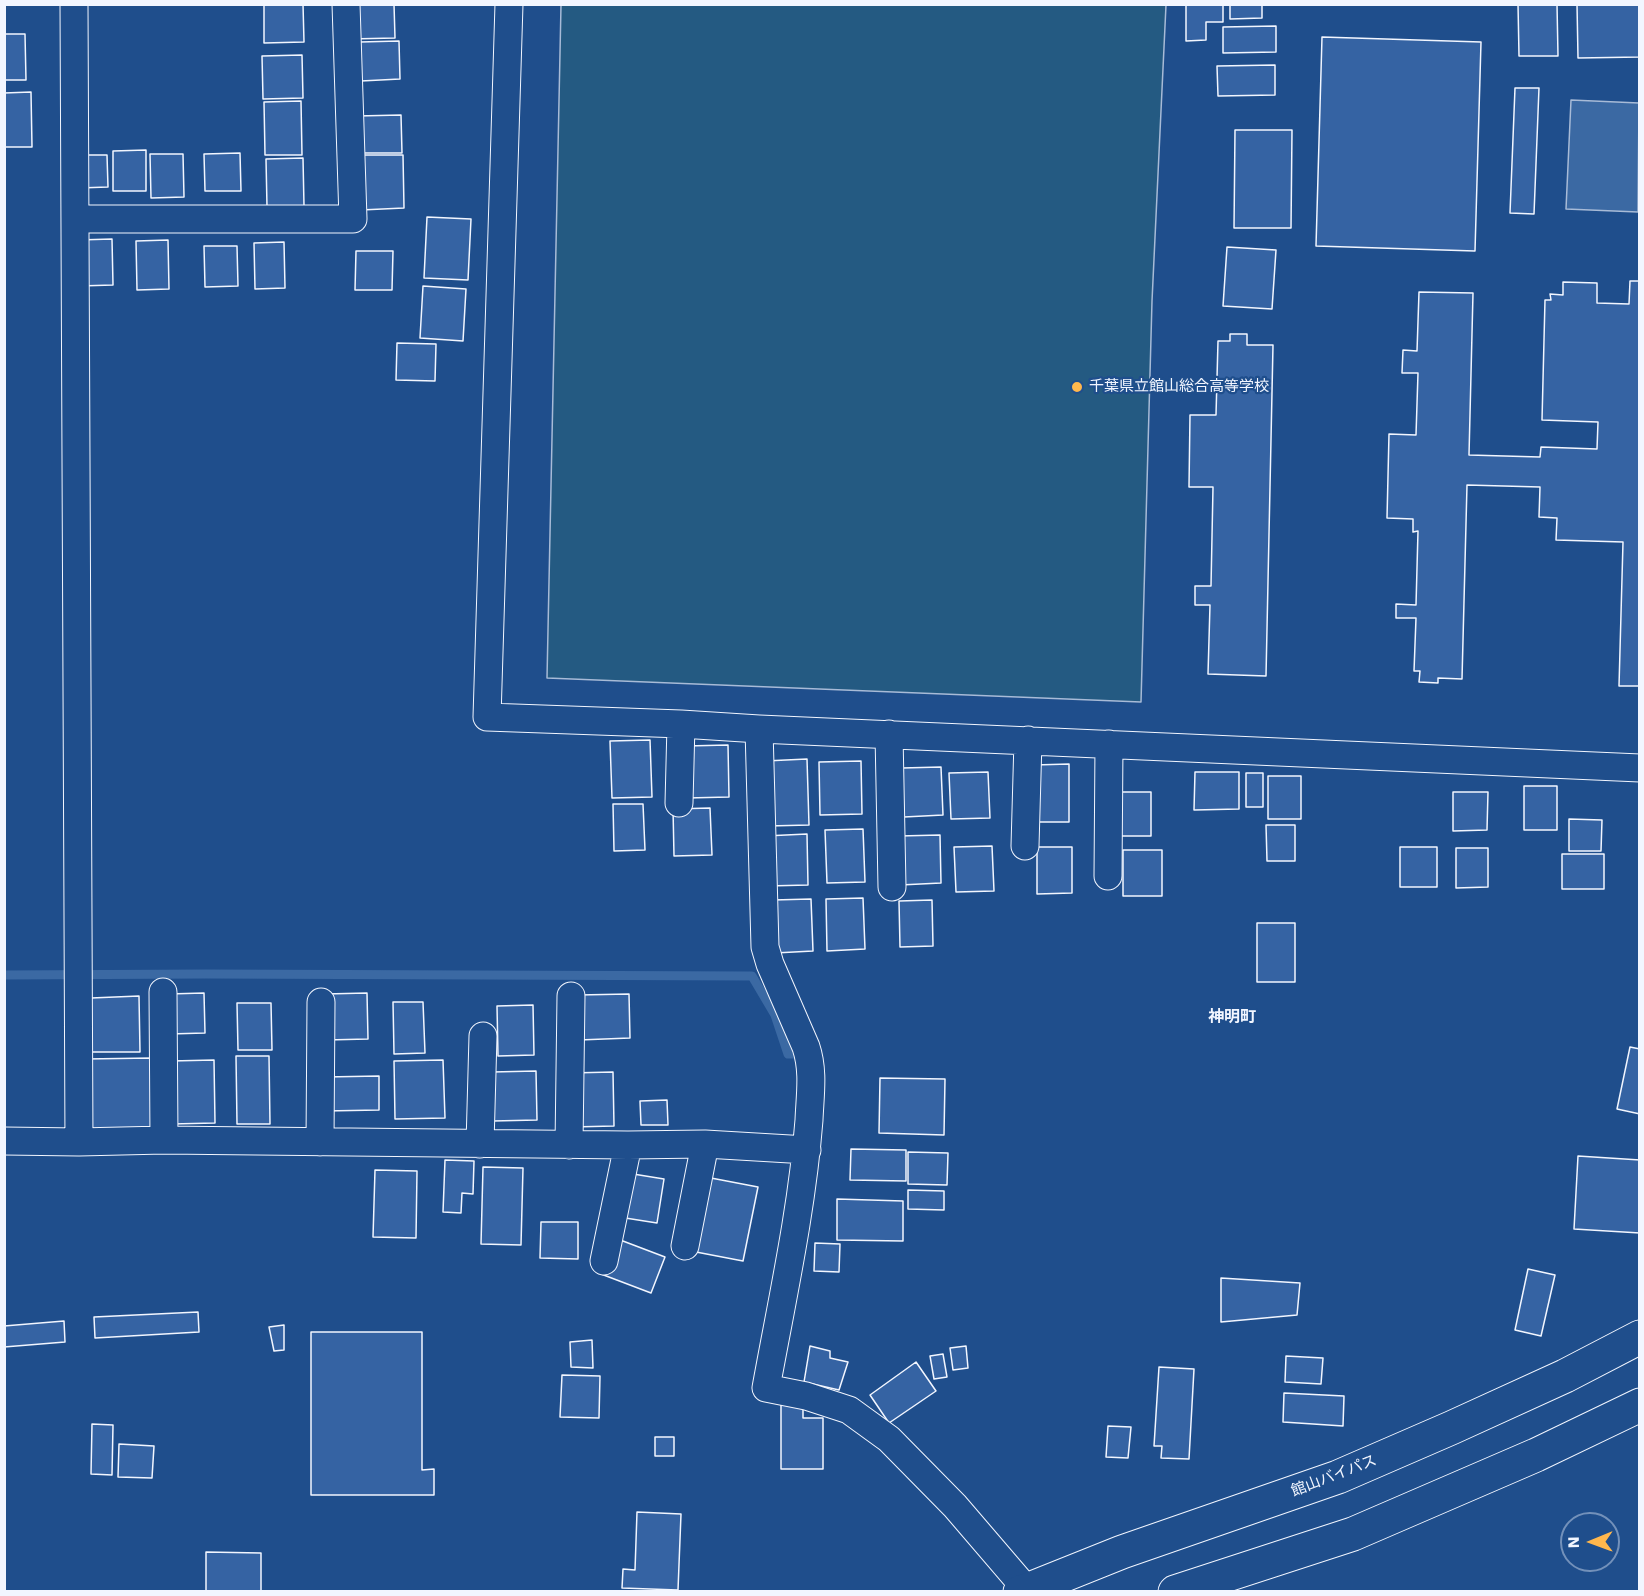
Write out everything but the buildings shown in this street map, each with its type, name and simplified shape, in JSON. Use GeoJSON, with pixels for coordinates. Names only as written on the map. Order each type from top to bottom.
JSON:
{"type":"FeatureCollection","features":[{"type":"Feature","properties":{"kind":"highway","name":"館山バイパス"},"geometry":{"type":"LineString","coordinates":[[1023,1591],[1122,1552],[1338,1477],[1545,1385],[1640,1337]]}},
{"type":"Feature","properties":{"kind":"highway"},"geometry":{"type":"LineString","coordinates":[[1175,1592],[1353,1534],[1536,1455],[1640,1405]]}},
{"type":"Feature","properties":{"kind":"street"},"geometry":{"type":"LineString","coordinates":[[75,4],[79,1142]]}},
{"type":"Feature","properties":{"kind":"street"},"geometry":{"type":"LineString","coordinates":[[75,219],[353,219],[346,4]]}},
{"type":"Feature","properties":{"kind":"street"},"geometry":{"type":"LineString","coordinates":[[509,4],[487,717],[1640,768]]}},
{"type":"Feature","properties":{"kind":"street"},"geometry":{"type":"LineString","coordinates":[[679,803],[681,724]]}},
{"type":"Feature","properties":{"kind":"street"},"geometry":{"type":"LineString","coordinates":[[759,729],[765,947],[770,964],[806,1047],[812,1074],[807,1150],[766,1388],[806,1396],[849,1410],[889,1439],[955,1506],[1023,1591]]}},
{"type":"Feature","properties":{"kind":"street"},"geometry":{"type":"LineString","coordinates":[[889,734],[892,887]]}},
{"type":"Feature","properties":{"kind":"street"},"geometry":{"type":"LineString","coordinates":[[1024,846],[1028,740]]}},
{"type":"Feature","properties":{"kind":"street"},"geometry":{"type":"LineString","coordinates":[[1107,876],[1109,744]]}},
{"type":"Feature","properties":{"kind":"street"},"geometry":{"type":"LineString","coordinates":[[163,992],[164,1140]]}},
{"type":"Feature","properties":{"kind":"street"},"geometry":{"type":"LineString","coordinates":[[569,1145],[571,996]]}},
{"type":"Feature","properties":{"kind":"street"},"geometry":{"type":"LineString","coordinates":[[320,1142],[321,1002]]}},
{"type":"Feature","properties":{"kind":"street"},"geometry":{"type":"LineString","coordinates":[[480,1144],[483,1036]]}},
{"type":"Feature","properties":{"kind":"street"},"geometry":{"type":"LineString","coordinates":[[4,1142],[164,1140],[569,1145],[705,1144],[807,1150]]}},
{"type":"Feature","properties":{"kind":"street"},"geometry":{"type":"LineString","coordinates":[[685,1245],[705,1144]]}},
{"type":"Feature","properties":{"kind":"street"},"geometry":{"type":"LineString","coordinates":[[604,1261],[628,1145]]}},
{"type":"Feature","properties":{"kind":"shaded area"},"geometry":{"type":"Polygon","coordinates":[[[561,5],[1166,5],[1152,301],[1141,702],[547,678],[561,5]]]}},
{"type":"Feature","properties":{"kind":"shaded area"},"geometry":{"type":"Polygon","coordinates":[[[1571,100],[1639,103],[1638,212],[1566,209],[1571,100]]]}},
{"type":"Feature","properties":{"kind":"waterway"},"geometry":{"type":"LineString","coordinates":[[4,975],[752,976],[775,1015],[788,1054],[797,1054]]}},
{"type":"Feature","properties":{"kind":"place","name":"千葉県立館山総合高等学校"},"geometry":{"type":"Point","coordinates":[1077,387]}},
{"type":"Feature","properties":{"kind":"district","name":"神明町"},"geometry":{"type":"Point","coordinates":[1232,1017]}}]}
